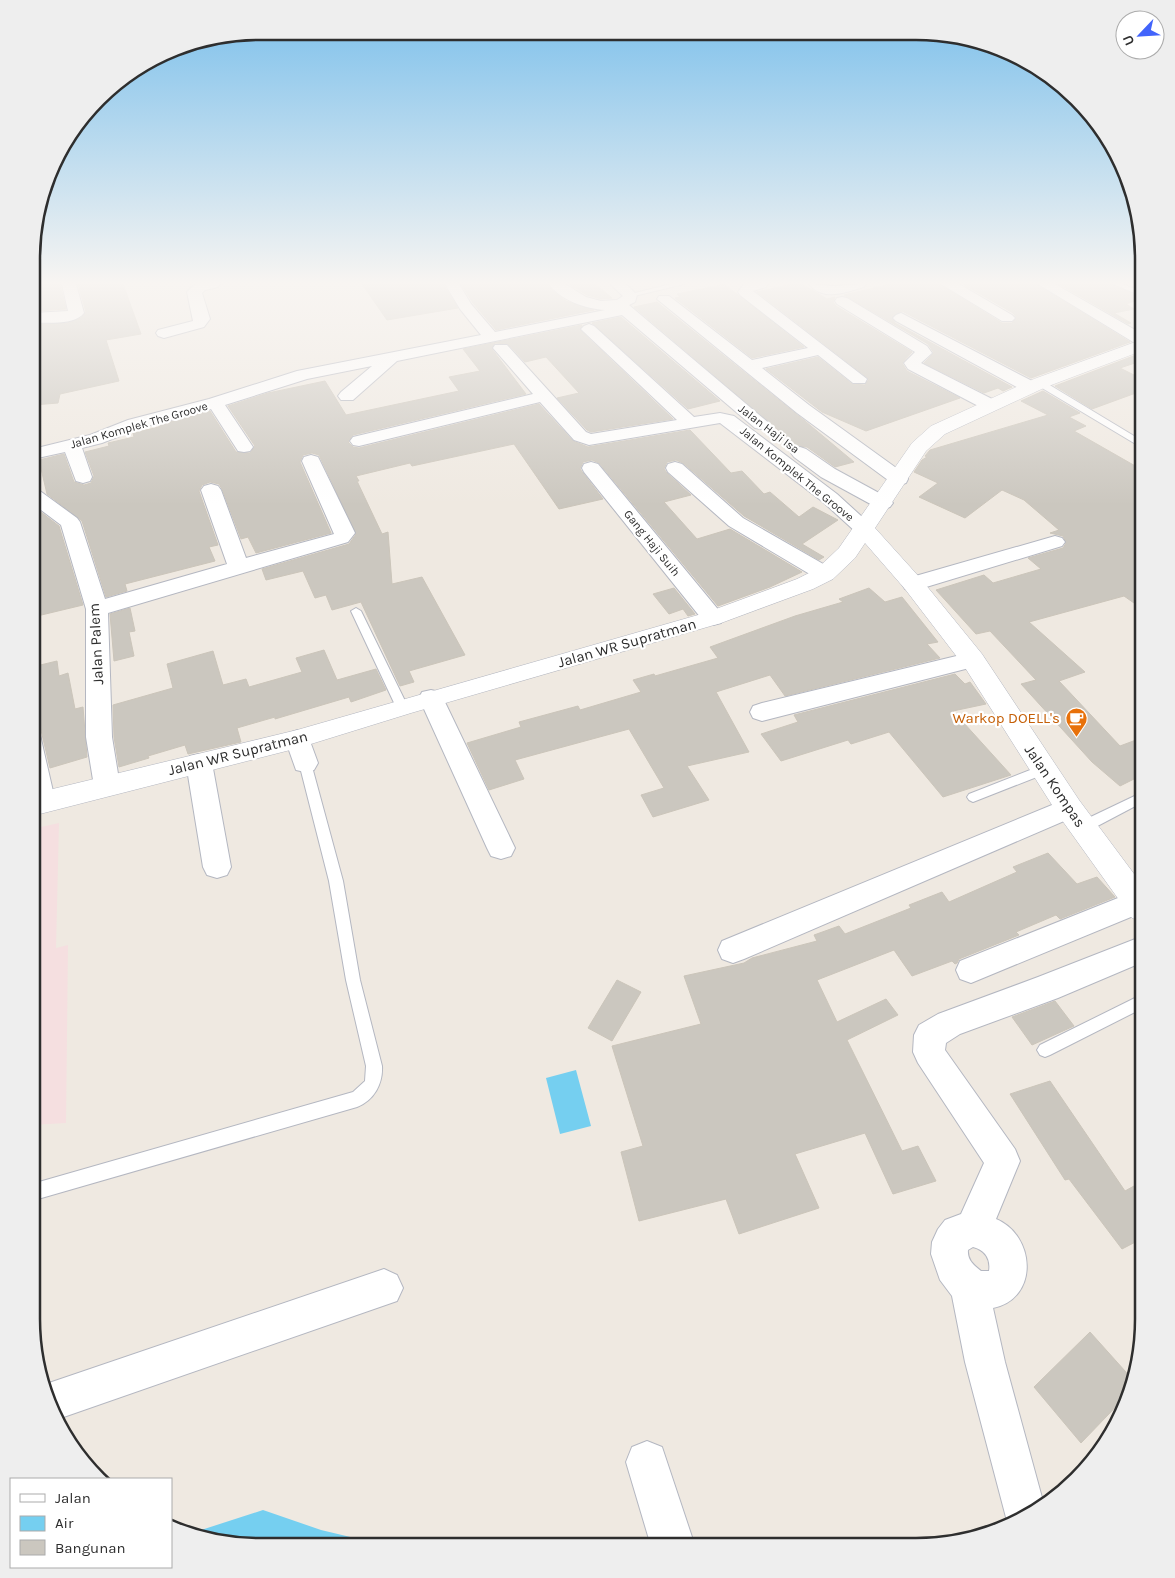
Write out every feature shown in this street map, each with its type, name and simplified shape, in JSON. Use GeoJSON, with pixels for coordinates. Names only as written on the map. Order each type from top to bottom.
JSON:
{"type":"FeatureCollection","features":[{"type":"Feature","properties":{"kind":"main road","name":"Jalan WR Supratman"},"geometry":{"type":"LineString","coordinates":[[41,802],[298,739],[431,698],[714,618],[825,574],[855,544],[909,461],[926,439],[938,430],[990,405],[1035,385],[1106,358]]}},
{"type":"Feature","properties":{"kind":"main road","name":"Jalan Kompas"},"geometry":{"type":"LineString","coordinates":[[864,529],[913,584],[973,660],[1043,770],[1135,897]]}},
{"type":"Feature","properties":{"kind":"street","name":"Jalan Komplek The Groove"},"geometry":{"type":"LineString","coordinates":[[40,452],[96,439],[134,424],[215,403],[303,375],[384,358]]}},
{"type":"Feature","properties":{"kind":"street"},"geometry":{"type":"LineString","coordinates":[[347,396],[390,358]]}},
{"type":"Feature","properties":{"kind":"street","name":"Jalan Komplek The Groove"},"geometry":{"type":"LineString","coordinates":[[510,358],[580,436],[589,440],[720,418],[728,420],[830,498],[864,529]]}},
{"type":"Feature","properties":{"kind":"street"},"geometry":{"type":"LineString","coordinates":[[620,358],[691,424]]}},
{"type":"Feature","properties":{"kind":"street","name":"Jalan Haji Isa"},"geometry":{"type":"LineString","coordinates":[[685,358],[742,409],[828,473],[883,503]]}},
{"type":"Feature","properties":{"kind":"street"},"geometry":{"type":"LineString","coordinates":[[738,358],[803,410],[899,479]]}},
{"type":"Feature","properties":{"kind":"street"},"geometry":{"type":"LineString","coordinates":[[749,366],[787,358]]}},
{"type":"Feature","properties":{"kind":"street"},"geometry":{"type":"LineString","coordinates":[[831,358],[859,379]]}},
{"type":"Feature","properties":{"kind":"street"},"geometry":{"type":"LineString","coordinates":[[918,358],[912,363],[914,366],[990,405]]}},
{"type":"Feature","properties":{"kind":"street"},"geometry":{"type":"LineString","coordinates":[[981,358],[1035,385]]}},
{"type":"Feature","properties":{"kind":"street"},"geometry":{"type":"LineString","coordinates":[[358,441],[545,396]]}},
{"type":"Feature","properties":{"kind":"street"},"geometry":{"type":"LineString","coordinates":[[215,403],[244,447]]}},
{"type":"Feature","properties":{"kind":"street"},"geometry":{"type":"LineString","coordinates":[[72,445],[83,477]]}},
{"type":"Feature","properties":{"kind":"street"},"geometry":{"type":"LineString","coordinates":[[97,609],[343,537],[346,533],[311,462]]}},
{"type":"Feature","properties":{"kind":"street","name":"Gang Haji Suih"},"geometry":{"type":"LineString","coordinates":[[592,468],[714,618]]}},
{"type":"Feature","properties":{"kind":"street"},"geometry":{"type":"LineString","coordinates":[[675,468],[741,526],[825,574]]}},
{"type":"Feature","properties":{"kind":"street"},"geometry":{"type":"LineString","coordinates":[[211,490],[239,567]]}},
{"type":"Feature","properties":{"kind":"street","name":"Jalan Palem"},"geometry":{"type":"LineString","coordinates":[[40,499],[70,522],[97,609],[99,737],[107,786]]}},
{"type":"Feature","properties":{"kind":"street"},"geometry":{"type":"LineString","coordinates":[[913,584],[1055,542]]}},
{"type":"Feature","properties":{"kind":"street"},"geometry":{"type":"LineString","coordinates":[[762,712],[973,660]]}},
{"type":"Feature","properties":{"kind":"street"},"geometry":{"type":"LineString","coordinates":[[431,698],[501,848]]}},
{"type":"Feature","properties":{"kind":"street"},"geometry":{"type":"LineString","coordinates":[[298,739],[306,763]]}},
{"type":"Feature","properties":{"kind":"street"},"geometry":{"type":"LineString","coordinates":[[199,763],[217,867]]}},
{"type":"Feature","properties":{"kind":"street"},"geometry":{"type":"LineString","coordinates":[[733,950],[1076,818]]}},
{"type":"Feature","properties":{"kind":"street"},"geometry":{"type":"LineString","coordinates":[[970,970],[1135,907]]}},
{"type":"Feature","properties":{"kind":"street"},"geometry":{"type":"LineString","coordinates":[[1024,1510],[985,1362],[969,1286],[990,1291],[1000,1287],[1006,1280],[1009,1270],[1008,1258],[994,1238],[984,1232],[973,1229],[1003,1161],[933,1060],[929,1052],[930,1035],[949,1024],[1047,988],[1135,952]]}},
{"type":"Feature","properties":{"kind":"street"},"geometry":{"type":"LineString","coordinates":[[56,1400],[384,1288]]}},
{"type":"Feature","properties":{"kind":"street"},"geometry":{"type":"LineString","coordinates":[[647,1462],[671,1538]]}},
{"type":"Feature","properties":{"kind":"lane"},"geometry":{"type":"LineString","coordinates":[[1035,385],[1135,441]]}},
{"type":"Feature","properties":{"kind":"lane"},"geometry":{"type":"LineString","coordinates":[[356,611],[402,707]]}},
{"type":"Feature","properties":{"kind":"lane"},"geometry":{"type":"LineString","coordinates":[[40,1191],[357,1099],[369,1090],[375,1076],[374,1066],[354,980],[336,881],[306,763]]}},
{"type":"Feature","properties":{"kind":"lane"},"geometry":{"type":"LineString","coordinates":[[973,797],[1043,770]]}},
{"type":"Feature","properties":{"kind":"lane"},"geometry":{"type":"LineString","coordinates":[[1076,818],[1135,800]]}},
{"type":"Feature","properties":{"kind":"lane"},"geometry":{"type":"LineString","coordinates":[[1045,1050],[1135,1005]]}},
{"type":"Feature","properties":{"kind":"shaded area"},"geometry":{"type":"Polygon","coordinates":[[[59,823],[56,948],[68,945],[66,1123],[40,1125],[40,827],[59,823]]]}},
{"type":"Feature","properties":{"kind":"water"},"geometry":{"type":"Polygon","coordinates":[[[576,1070],[591,1126],[560,1134],[546,1078],[576,1070]]]}},
{"type":"Feature","properties":{"kind":"water"},"geometry":{"type":"Polygon","coordinates":[[[263,1510],[321,1530],[355,1538],[245,1538],[200,1530],[263,1510]]]}},
{"type":"Feature","properties":{"kind":"building"},"geometry":{"type":"Polygon","coordinates":[[[40,358],[112,358],[119,381],[60,394],[58,403],[40,404],[40,358]]]}},
{"type":"Feature","properties":{"kind":"building"},"geometry":{"type":"Polygon","coordinates":[[[470,358],[499,358],[526,394],[353,435],[348,442],[353,447],[359,448],[539,404],[573,441],[588,447],[690,430],[731,473],[742,471],[764,494],[770,492],[799,517],[813,507],[838,520],[802,544],[824,557],[819,560],[744,516],[683,463],[676,460],[667,462],[664,469],[691,495],[664,502],[697,539],[730,529],[802,572],[770,587],[718,606],[599,463],[592,460],[583,462],[580,469],[603,499],[559,509],[514,444],[412,466],[410,463],[356,476],[382,534],[388,532],[392,584],[422,577],[465,655],[409,671],[414,682],[400,686],[361,602],[332,610],[326,595],[315,598],[303,571],[266,580],[262,569],[349,544],[356,534],[319,455],[312,453],[303,455],[300,462],[331,533],[256,553],[248,537],[241,539],[219,484],[210,482],[202,485],[199,491],[218,545],[209,547],[215,561],[125,584],[127,591],[106,597],[82,521],[47,494],[40,460],[64,454],[74,482],[84,485],[91,483],[94,476],[85,452],[109,446],[108,443],[134,437],[133,433],[210,411],[236,452],[250,453],[255,446],[228,406],[268,393],[325,381],[346,415],[459,391],[449,377],[480,371],[470,358]]]}},
{"type":"Feature","properties":{"kind":"building"},"geometry":{"type":"Polygon","coordinates":[[[521,358],[543,358],[525,362],[521,358]]]}},
{"type":"Feature","properties":{"kind":"building"},"geometry":{"type":"Polygon","coordinates":[[[547,358],[609,358],[673,419],[591,432],[557,398],[579,393],[547,358]]]}},
{"type":"Feature","properties":{"kind":"building"},"geometry":{"type":"Polygon","coordinates":[[[631,358],[669,358],[720,401],[688,409],[631,358]]]}},
{"type":"Feature","properties":{"kind":"building"},"geometry":{"type":"Polygon","coordinates":[[[693,358],[726,358],[854,462],[835,467],[807,447],[797,446],[693,358]]]}},
{"type":"Feature","properties":{"kind":"building"},"geometry":{"type":"Polygon","coordinates":[[[819,358],[852,384],[865,385],[869,379],[842,358],[907,358],[902,363],[907,371],[960,398],[866,431],[822,412],[766,369],[819,358]]]}},
{"type":"Feature","properties":{"kind":"building"},"geometry":{"type":"Polygon","coordinates":[[[929,358],[958,358],[1012,387],[1003,391],[998,388],[984,393],[924,363],[929,358]]]}},
{"type":"Feature","properties":{"kind":"building"},"geometry":{"type":"Polygon","coordinates":[[[992,358],[1087,358],[1031,378],[992,358]]]}},
{"type":"Feature","properties":{"kind":"building"},"geometry":{"type":"Polygon","coordinates":[[[1129,358],[1135,358],[1135,363],[1120,368],[1135,376],[1135,393],[1092,409],[1055,386],[1129,358]]]}},
{"type":"Feature","properties":{"kind":"building"},"geometry":{"type":"Polygon","coordinates":[[[1043,391],[1080,413],[1069,417],[1086,426],[1074,431],[1135,466],[1135,604],[1124,596],[1029,622],[1085,672],[1059,681],[1120,746],[1135,740],[1135,778],[1120,786],[1092,762],[1021,684],[1036,680],[990,631],[976,634],[936,590],[984,575],[993,583],[1041,569],[1028,558],[1063,548],[1066,543],[1063,536],[1050,533],[1059,530],[1024,500],[1002,490],[965,518],[919,497],[938,483],[914,472],[922,460],[927,457],[925,456],[930,450],[1048,415],[1021,401],[1043,391]]]}},
{"type":"Feature","properties":{"kind":"building"},"geometry":{"type":"Polygon","coordinates":[[[40,511],[59,526],[83,605],[40,615],[40,511]]]}},
{"type":"Feature","properties":{"kind":"building"},"geometry":{"type":"Polygon","coordinates":[[[674,588],[695,614],[688,616],[683,609],[669,614],[653,594],[674,588]]]}},
{"type":"Feature","properties":{"kind":"building"},"geometry":{"type":"Polygon","coordinates":[[[869,588],[885,602],[902,597],[938,642],[927,644],[940,658],[785,696],[770,675],[716,692],[749,752],[687,766],[709,800],[653,817],[641,795],[664,788],[629,729],[515,760],[524,779],[489,790],[467,743],[521,727],[519,722],[578,706],[580,710],[641,692],[633,680],[654,674],[655,676],[718,658],[710,647],[795,616],[843,602],[839,599],[869,588]]]}},
{"type":"Feature","properties":{"kind":"building"},"geometry":{"type":"Polygon","coordinates":[[[130,608],[135,631],[129,632],[134,656],[114,661],[110,614],[130,608]]]}},
{"type":"Feature","properties":{"kind":"building"},"geometry":{"type":"Polygon","coordinates":[[[324,650],[337,680],[376,669],[386,690],[351,702],[349,697],[237,728],[241,742],[188,754],[185,745],[119,767],[114,737],[113,705],[173,688],[167,664],[213,651],[223,685],[246,679],[249,687],[302,672],[296,658],[324,650]]]}},
{"type":"Feature","properties":{"kind":"building"},"geometry":{"type":"Polygon","coordinates":[[[57,661],[59,676],[68,673],[75,709],[83,707],[87,757],[50,768],[40,726],[40,665],[57,661]]]}},
{"type":"Feature","properties":{"kind":"building"},"geometry":{"type":"Polygon","coordinates":[[[955,674],[965,684],[970,682],[986,704],[953,711],[1011,775],[943,797],[889,732],[851,744],[848,740],[781,761],[761,734],[798,722],[794,715],[955,674]]]}},
{"type":"Feature","properties":{"kind":"building"},"geometry":{"type":"Polygon","coordinates":[[[1048,853],[1077,884],[1097,877],[1115,897],[1060,919],[1056,915],[1016,932],[1019,935],[959,959],[955,964],[952,961],[912,976],[894,950],[817,980],[837,1022],[886,999],[898,1015],[847,1040],[902,1151],[918,1146],[936,1181],[893,1194],[865,1133],[795,1154],[819,1208],[739,1234],[726,1199],[639,1221],[621,1152],[643,1146],[612,1046],[701,1024],[684,976],[744,963],[752,958],[817,941],[814,935],[839,926],[845,934],[911,908],[909,905],[942,892],[949,902],[1017,872],[1013,867],[1048,853]]]}},
{"type":"Feature","properties":{"kind":"building"},"geometry":{"type":"Polygon","coordinates":[[[617,980],[641,992],[612,1041],[588,1028],[617,980]]]}},
{"type":"Feature","properties":{"kind":"building"},"geometry":{"type":"Polygon","coordinates":[[[1055,1001],[1074,1026],[1032,1045],[1012,1017],[1055,1001]]]}},
{"type":"Feature","properties":{"kind":"building"},"geometry":{"type":"Polygon","coordinates":[[[1050,1081],[1125,1191],[1135,1185],[1135,1242],[1122,1249],[1069,1179],[1065,1180],[1010,1094],[1050,1081]]]}},
{"type":"Feature","properties":{"kind":"building"},"geometry":{"type":"Polygon","coordinates":[[[1090,1332],[1128,1375],[1117,1406],[1081,1443],[1034,1387],[1090,1332]]]}},
{"type":"Feature","properties":{"kind":"place","name":"Warkop DOELL's"},"geometry":{"type":"Point","coordinates":[1076,737]}}]}
